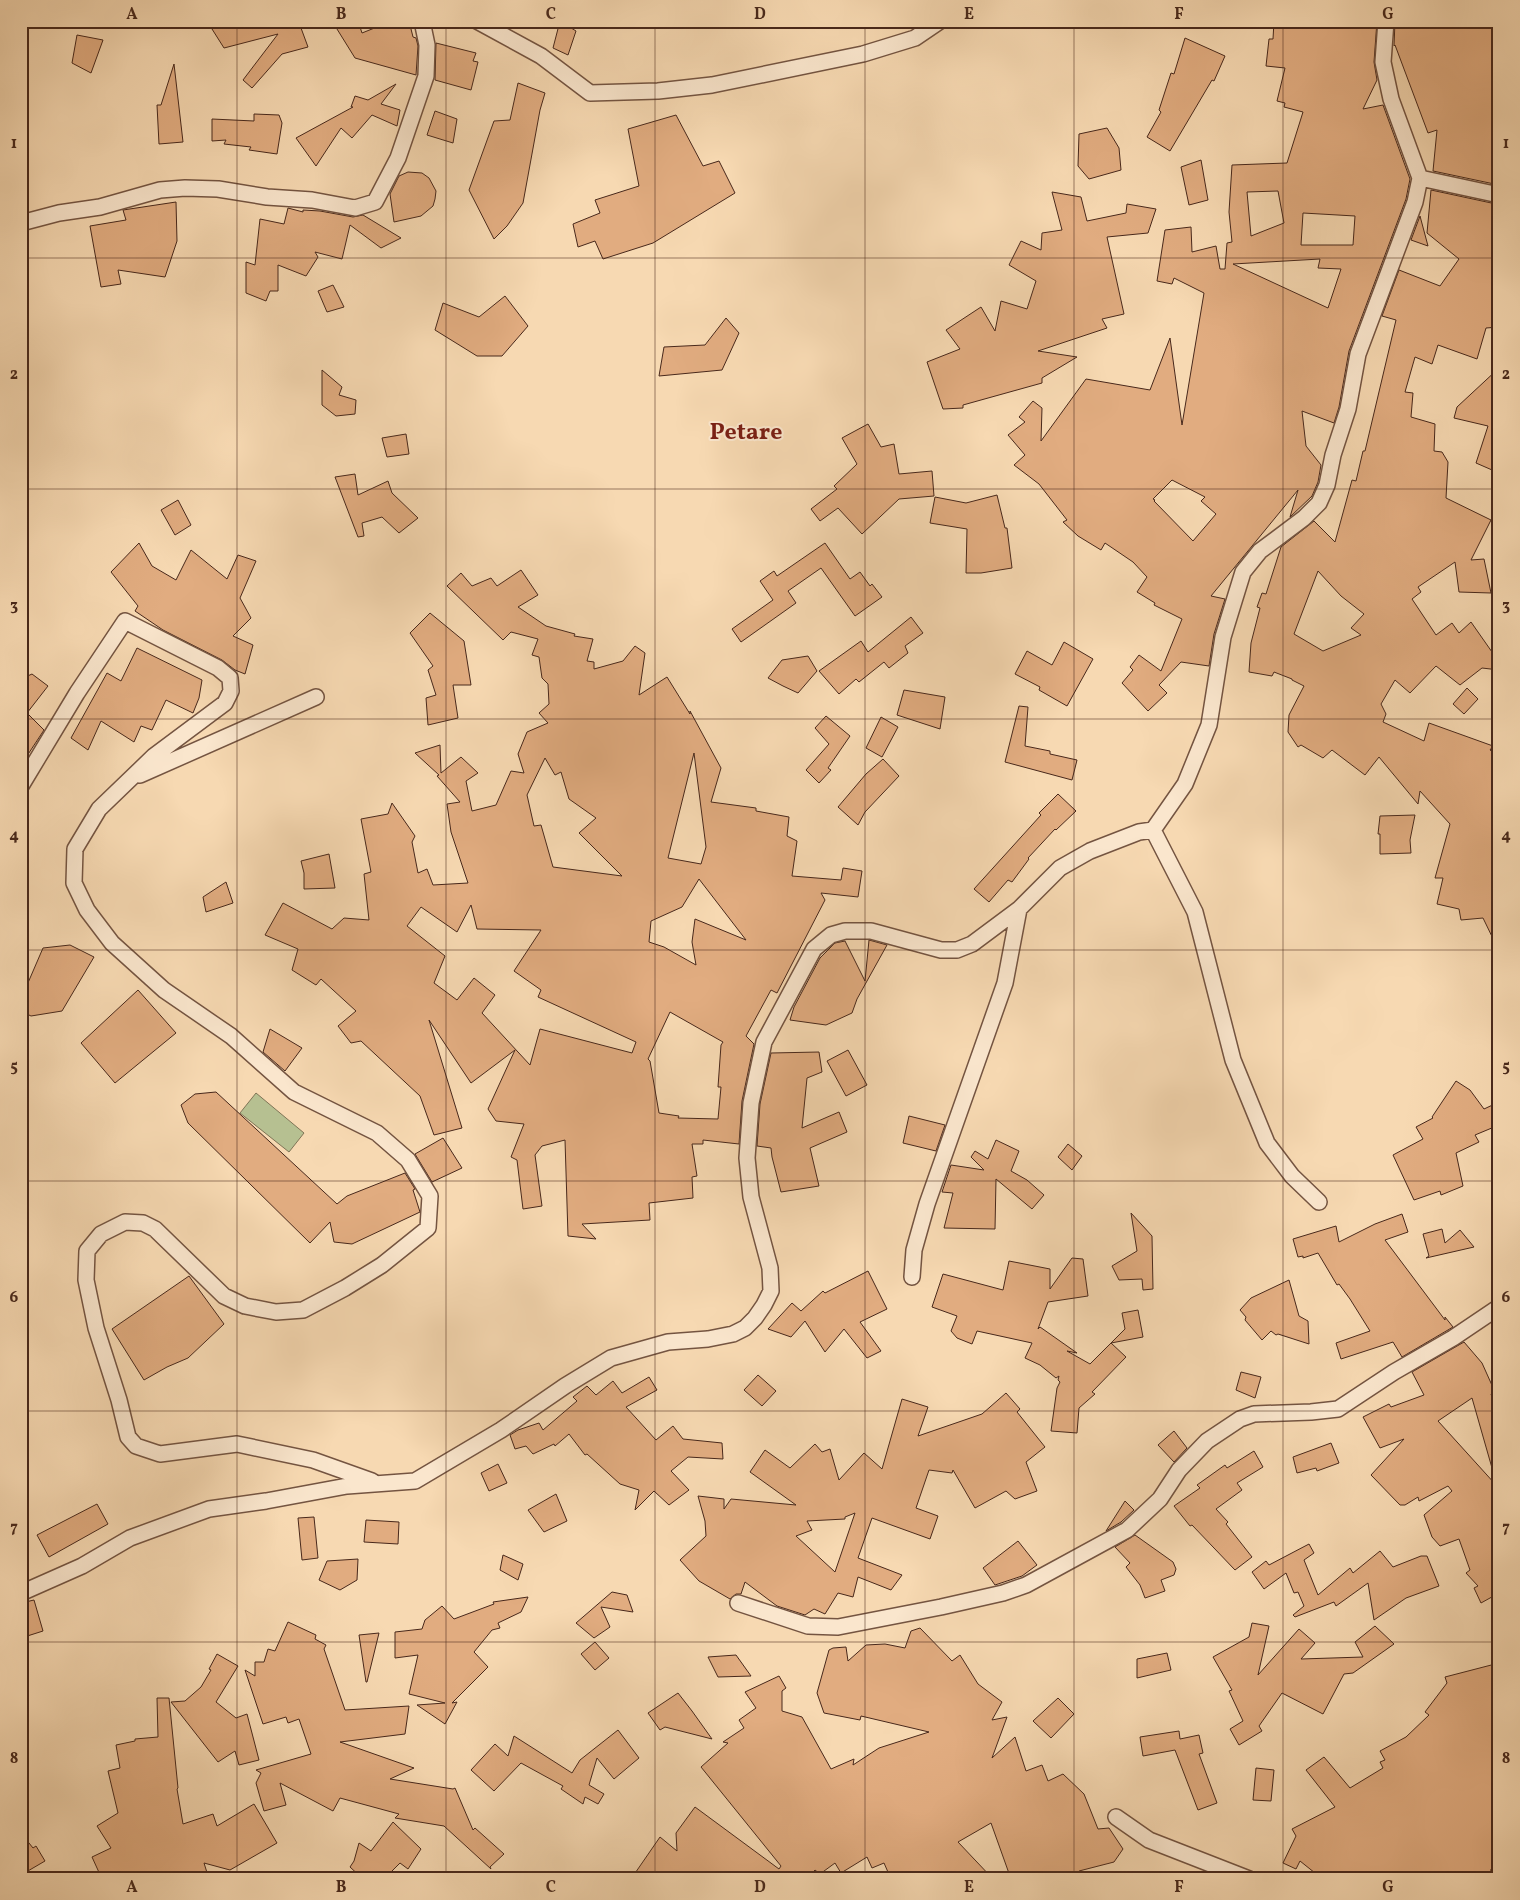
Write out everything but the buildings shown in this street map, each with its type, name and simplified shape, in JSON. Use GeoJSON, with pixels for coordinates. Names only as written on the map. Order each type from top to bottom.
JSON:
{"type":"FeatureCollection","features":[{"type":"Feature","properties":{"kind":"street"},"geometry":{"type":"LineString","coordinates":[[21,223],[59,213],[100,207],[160,190],[185,188],[218,189],[267,197],[312,200],[355,208],[375,202],[398,158],[426,76],[427,45],[422,21]]}},
{"type":"Feature","properties":{"kind":"street"},"geometry":{"type":"LineString","coordinates":[[476,21],[541,56],[590,93],[658,91],[712,85],[863,54],[915,38],[940,21]]}},
{"type":"Feature","properties":{"kind":"street"},"geometry":{"type":"LineString","coordinates":[[21,1594],[82,1566],[130,1538],[170,1525],[209,1509],[347,1486],[415,1481],[501,1430],[565,1386],[612,1358],[668,1342],[708,1339],[733,1334],[745,1328],[755,1318],[771,1291],[770,1268],[750,1196],[748,1158],[751,1103],[764,1042],[814,949],[831,935],[846,931],[870,931],[941,950],[958,950],[972,944],[1019,909],[1060,868],[1090,851],[1139,832],[1153,830],[1185,784],[1209,725],[1223,637],[1244,572],[1260,550],[1304,518],[1314,508],[1327,485],[1333,455],[1348,409],[1358,354],[1415,202],[1420,178],[1391,98],[1383,62],[1386,21]]}},
{"type":"Feature","properties":{"kind":"street"},"geometry":{"type":"LineString","coordinates":[[1420,178],[1499,195]]}},
{"type":"Feature","properties":{"kind":"street"},"geometry":{"type":"LineString","coordinates":[[21,786],[77,693],[125,621],[218,668],[230,678],[232,691],[225,703],[154,756],[99,809],[75,849],[74,882],[87,910],[112,943],[164,990],[232,1036],[294,1092],[377,1133],[408,1160],[430,1196],[428,1228],[382,1265],[345,1288],[303,1310],[276,1312],[245,1306],[224,1296],[155,1229],[143,1223],[125,1222],[102,1234],[87,1251],[86,1280],[96,1328],[119,1400],[128,1437],[136,1446],[160,1454],[237,1444],[313,1460],[377,1483]]}},
{"type":"Feature","properties":{"kind":"street"},"geometry":{"type":"LineString","coordinates":[[132,778],[316,697]]}},
{"type":"Feature","properties":{"kind":"street"},"geometry":{"type":"LineString","coordinates":[[1153,830],[1195,912],[1233,1060],[1263,1135],[1292,1176],[1319,1202]]}},
{"type":"Feature","properties":{"kind":"street"},"geometry":{"type":"LineString","coordinates":[[912,1277],[914,1250],[927,1204],[1005,983],[1019,909]]}},
{"type":"Feature","properties":{"kind":"street"},"geometry":{"type":"LineString","coordinates":[[738,1603],[808,1626],[838,1627],[941,1608],[1003,1593],[1026,1585],[1127,1530],[1160,1499],[1178,1470],[1206,1441],[1240,1420],[1254,1414],[1338,1409],[1394,1372],[1454,1338],[1499,1307]]}},
{"type":"Feature","properties":{"kind":"street"},"geometry":{"type":"LineString","coordinates":[[1116,1817],[1149,1840],[1249,1879]]}},
{"type":"Feature","properties":{"kind":"green space"},"geometry":{"type":"Polygon","coordinates":[[[256,1093],[304,1133],[289,1152],[240,1113],[256,1093]]]}},
{"type":"Feature","properties":{"kind":"district","name":"Petare"},"geometry":{"type":"Point","coordinates":[746,431]}}]}
